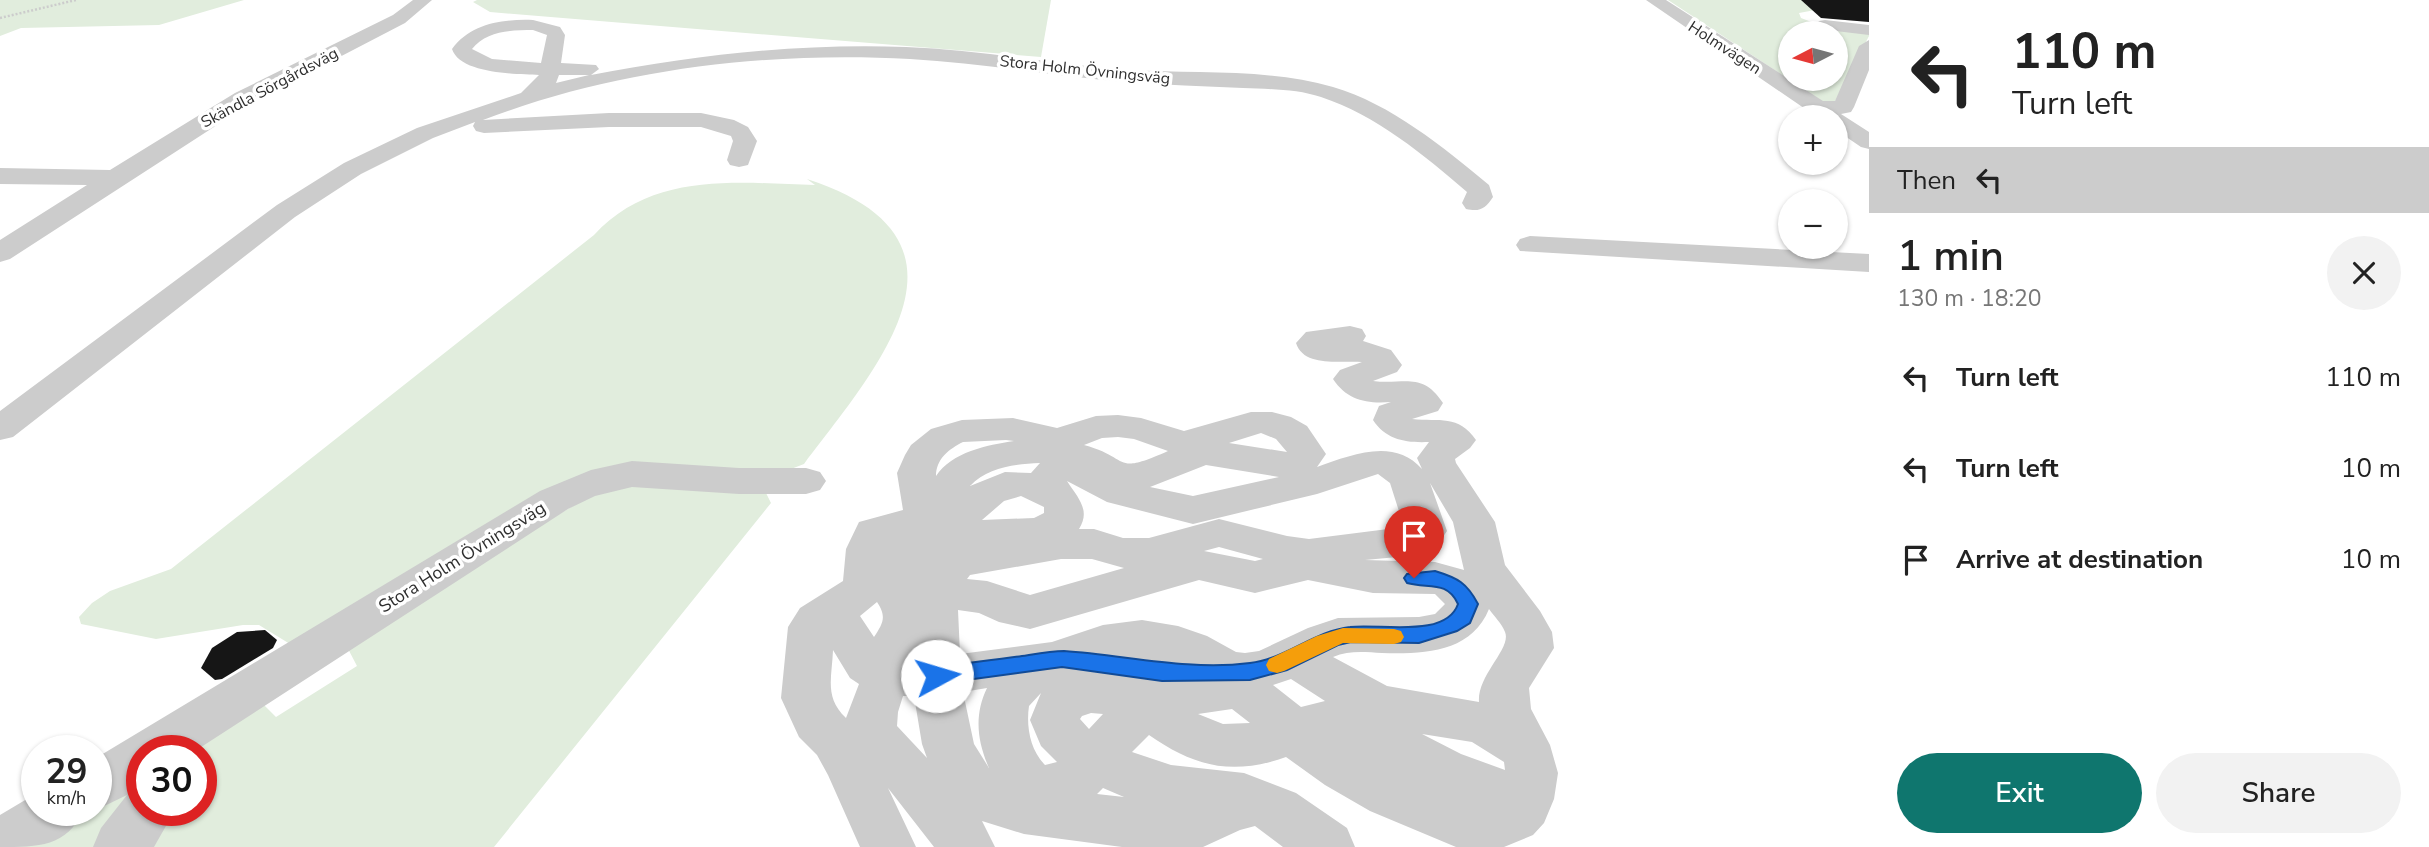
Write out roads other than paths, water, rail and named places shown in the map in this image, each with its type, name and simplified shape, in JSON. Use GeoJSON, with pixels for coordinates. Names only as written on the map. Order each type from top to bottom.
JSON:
{"type":"FeatureCollection","features":[{"type":"Feature","properties":{"kind":"street","name":"Skändla Sörgårdsväg"},"geometry":{"type":"LineString","coordinates":[[0,253],[220,111],[399,19],[424,0]]}},
{"type":"Feature","properties":{"kind":"street","name":"Holmvägen"},"geometry":{"type":"LineString","coordinates":[[1654,0],[1813,105]]}},
{"type":"Feature","properties":{"kind":"street"},"geometry":{"type":"LineString","coordinates":[[1848,28],[1869,30]]}},
{"type":"Feature","properties":{"kind":"street"},"geometry":{"type":"LineString","coordinates":[[1844,105],[1869,46]]}},
{"type":"Feature","properties":{"kind":"street","name":"Stora Holm Övningsväg"},"geometry":{"type":"LineString","coordinates":[[0,429],[312,192],[355,166],[434,130],[529,97],[646,70],[744,57],[883,52],[971,58],[1113,75],[1302,87],[1350,101],[1428,149],[1480,190],[1480,197],[1475,203]]}},
{"type":"Feature","properties":{"kind":"street","name":"Stora Holm Övningsväg"},"geometry":{"type":"LineString","coordinates":[[529,97],[548,80],[549,67],[646,70]]}},
{"type":"Feature","properties":{"kind":"street","name":"Stora Holm Övningsväg"},"geometry":{"type":"LineString","coordinates":[[434,130],[526,123],[701,120],[726,125],[740,132],[745,141],[739,160]]}},
{"type":"Feature","properties":{"kind":"street","name":"Holmvägen"},"geometry":{"type":"LineString","coordinates":[[1848,128],[1869,142]]}},
{"type":"Feature","properties":{"kind":"street"},"geometry":{"type":"LineString","coordinates":[[0,176],[115,178]]}},
{"type":"Feature","properties":{"kind":"street"},"geometry":{"type":"LineString","coordinates":[[1530,245],[1869,263]]}},
{"type":"Feature","properties":{"kind":"street"},"geometry":{"type":"LineString","coordinates":[[1327,847],[1277,810],[1248,797],[1160,787],[1096,759],[1066,740],[1059,730],[1054,714],[1061,702],[1081,695],[1100,693],[1128,698],[1153,710],[1195,739],[1219,745],[1254,744],[1314,724],[1335,722],[1362,731],[1444,771],[1526,801],[1534,772],[1530,752],[1507,710],[1503,691],[1508,678],[1530,648],[1529,632],[1483,566],[1474,522],[1437,463],[1436,458],[1440,452],[1457,440],[1447,431],[1409,432],[1394,424],[1391,420],[1392,414],[1425,403],[1418,394],[1407,391],[1369,393],[1355,387],[1350,379],[1352,377],[1385,365],[1377,355],[1362,352],[1324,352],[1313,347],[1312,343],[1350,336]]}},
{"type":"Feature","properties":{"kind":"street"},"geometry":{"type":"LineString","coordinates":[[862,595],[886,576],[890,563],[936,517],[956,477],[1003,455],[1030,450],[1067,452],[1090,460],[1112,475],[1126,478],[1146,475],[1200,453],[1216,452],[1281,465],[1303,461],[1307,456],[1306,450],[1290,431],[1279,425],[1262,422],[1243,425],[1187,443],[1169,441],[1148,431],[1122,426],[1092,428],[1056,440],[1038,439],[1009,429],[961,430],[937,442],[919,461],[915,477],[924,505],[922,517],[911,524],[878,529],[871,536],[862,595],[867,665],[886,677],[937,676],[1062,659],[1162,672],[1261,669],[1343,635],[1409,636],[1440,630],[1463,618],[1468,604],[1462,591],[1452,583],[1435,578],[1381,577],[1308,565],[1255,577],[1199,565],[1030,612],[1016,610],[987,598],[954,593],[945,583],[946,572],[957,562],[1050,545],[1094,544],[1121,552],[1141,554],[1161,551],[1199,537],[1219,533],[1238,536],[1285,551],[1308,554],[1414,541],[1424,534],[1425,525],[1409,480],[1400,469],[1382,462],[1365,463],[1317,481],[1201,509],[1186,510],[1112,489],[1084,472],[1067,468],[1054,471],[1048,477],[1048,484],[1065,514],[1064,520],[1052,530],[1038,533],[978,534],[956,543],[911,577],[862,595],[816,620],[811,627],[806,698],[817,722],[835,740],[849,764],[888,847]]}},
{"type":"Feature","properties":{"kind":"street","name":"Stora Holm Övningsväg"},"geometry":{"type":"LineString","coordinates":[[182,735],[451,563],[554,500],[581,487],[632,474],[739,481],[806,481]]}},
{"type":"Feature","properties":{"kind":"street"},"geometry":{"type":"LineString","coordinates":[[937,557],[932,567],[931,582],[936,613],[937,676],[943,721],[955,758],[976,790],[992,801],[1024,809],[1168,828],[1192,825],[1231,807],[1256,802]]}},
{"type":"Feature","properties":{"kind":"street"},"geometry":{"type":"LineString","coordinates":[[862,595],[905,608],[908,620],[889,655],[886,677],[871,710],[870,723],[874,736],[935,803],[967,847]]}},
{"type":"Feature","properties":{"kind":"street"},"geometry":{"type":"LineString","coordinates":[[1294,656],[1337,683],[1383,706],[1474,719],[1514,740],[1530,752]]}},
{"type":"Feature","properties":{"kind":"street"},"geometry":{"type":"LineString","coordinates":[[1062,659],[1036,669],[1010,693],[1004,704],[1003,720],[1010,754],[1023,779],[1031,786],[1044,789],[1061,787],[1074,781],[1096,759]]}},
{"type":"Feature","properties":{"kind":"street"},"geometry":{"type":"LineString","coordinates":[[0,845],[31,826]]}},
{"type":"Feature","properties":{"kind":"street"},"geometry":{"type":"LineString","coordinates":[[121,847],[136,826]]}}]}
